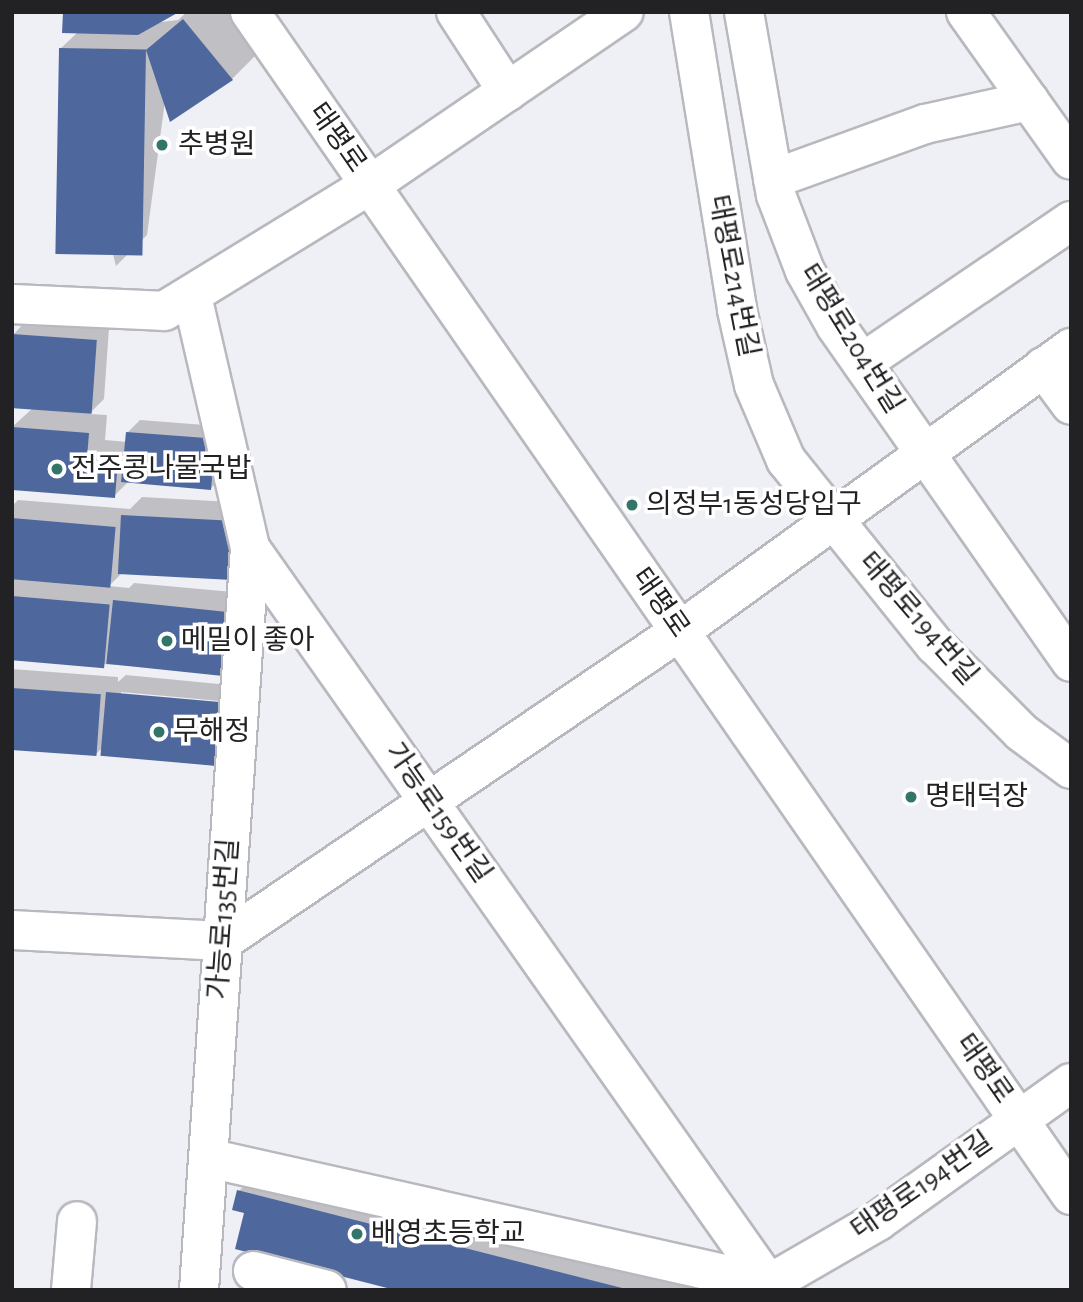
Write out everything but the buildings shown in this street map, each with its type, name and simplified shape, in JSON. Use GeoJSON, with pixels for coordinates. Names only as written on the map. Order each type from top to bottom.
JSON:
{"type":"FeatureCollection","features":[{"type":"Feature","properties":{"kind":"street","name":"태평로"},"geometry":{"type":"LineString","coordinates":[[250,12],[1071,1195]]}},
{"type":"Feature","properties":{"kind":"street"},"geometry":{"type":"LineString","coordinates":[[456,12],[508,92]]}},
{"type":"Feature","properties":{"kind":"street"},"geometry":{"type":"LineString","coordinates":[[12,303],[164,311],[370,185],[624,12]]}},
{"type":"Feature","properties":{"kind":"street","name":"태평로214번길"},"geometry":{"type":"LineString","coordinates":[[689,12],[723,234],[754,385],[786,460],[833,519]]}},
{"type":"Feature","properties":{"kind":"street","name":"태평로204번길"},"geometry":{"type":"LineString","coordinates":[[744,12],[773,179],[805,271],[862,363],[926,454],[1064,639]]}},
{"type":"Feature","properties":{"kind":"street"},"geometry":{"type":"LineString","coordinates":[[966,12],[1071,160]]}},
{"type":"Feature","properties":{"kind":"street"},"geometry":{"type":"LineString","coordinates":[[773,179],[925,124],[1029,101]]}},
{"type":"Feature","properties":{"kind":"street"},"geometry":{"type":"LineString","coordinates":[[862,363],[1071,221]]}},
{"type":"Feature","properties":{"kind":"street","name":"가능로159번길"},"geometry":{"type":"LineString","coordinates":[[192,296],[250,548],[771,1287]]}},
{"type":"Feature","properties":{"kind":"street"},"geometry":{"type":"LineString","coordinates":[[12,930],[223,941],[680,631],[1057,358],[1071,405]]}},
{"type":"Feature","properties":{"kind":"street","name":"태평로194번길"},"geometry":{"type":"LineString","coordinates":[[833,519],[935,645],[1021,732],[1071,769]]}},
{"type":"Feature","properties":{"kind":"street","name":"가능로135번길"},"geometry":{"type":"LineString","coordinates":[[199,1290],[250,548]]}},
{"type":"Feature","properties":{"kind":"street","name":"태평로194번길"},"geometry":{"type":"LineString","coordinates":[[771,1287],[878,1221],[1018,1118],[1071,1083]]}},
{"type":"Feature","properties":{"kind":"street"},"geometry":{"type":"LineString","coordinates":[[208,1158],[771,1287]]}},
{"type":"Feature","properties":{"kind":"street"},"geometry":{"type":"LineString","coordinates":[[71,1290],[77,1221]]}},
{"type":"Feature","properties":{"kind":"street"},"geometry":{"type":"LineString","coordinates":[[253,1271],[327,1290]]}},
{"type":"Feature","properties":{"kind":"place","name":"추병원"},"geometry":{"type":"Point","coordinates":[162,145]}},
{"type":"Feature","properties":{"kind":"place","name":"전주콩나물국밥"},"geometry":{"type":"Point","coordinates":[57,469]}},
{"type":"Feature","properties":{"kind":"place","name":"의정부1동성당입구"},"geometry":{"type":"Point","coordinates":[632,505]}},
{"type":"Feature","properties":{"kind":"place","name":"메밀이 좋아"},"geometry":{"type":"Point","coordinates":[167,641]}},
{"type":"Feature","properties":{"kind":"place","name":"무해정"},"geometry":{"type":"Point","coordinates":[159,732]}},
{"type":"Feature","properties":{"kind":"place","name":"명태덕장"},"geometry":{"type":"Point","coordinates":[911,797]}},
{"type":"Feature","properties":{"kind":"place","name":"배영초등학교"},"geometry":{"type":"Point","coordinates":[357,1234]}}]}
